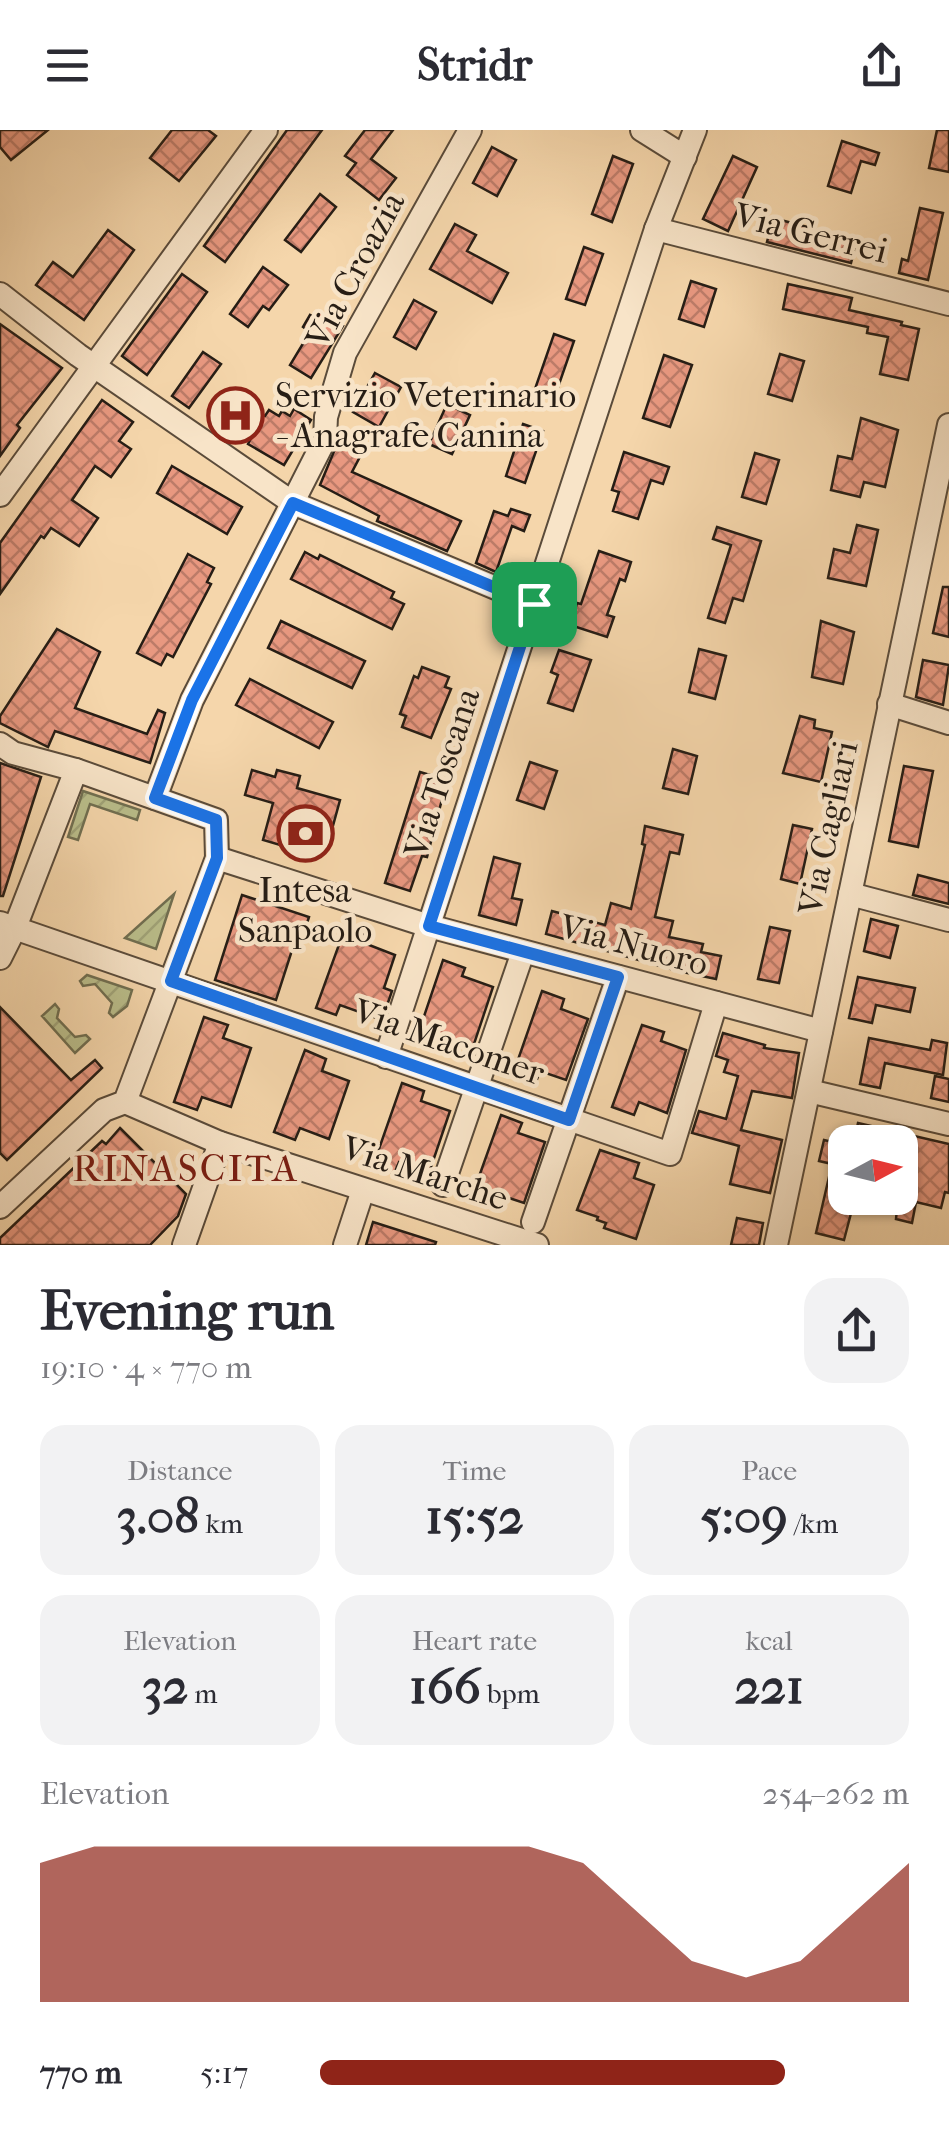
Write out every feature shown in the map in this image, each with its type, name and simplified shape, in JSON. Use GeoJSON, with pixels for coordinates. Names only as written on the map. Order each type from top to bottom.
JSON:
{"type":"FeatureCollection","features":[{"type":"Feature","properties":{"kind":"street"},"geometry":{"type":"LineString","coordinates":[[0,495],[266,130]]}},
{"type":"Feature","properties":{"kind":"street","name":"Via Croazia"},"geometry":{"type":"LineString","coordinates":[[155,798],[192,700],[324,440],[326,418],[345,353],[470,130]]}},
{"type":"Feature","properties":{"kind":"street"},"geometry":{"type":"LineString","coordinates":[[642,130],[684,157]]}},
{"type":"Feature","properties":{"kind":"street","name":"Via Toscana"},"geometry":{"type":"LineString","coordinates":[[429,926],[656,229],[695,130]]}},
{"type":"Feature","properties":{"kind":"street","name":"Via Gerrei"},"geometry":{"type":"LineString","coordinates":[[656,229],[949,304]]}},
{"type":"Feature","properties":{"kind":"street"},"geometry":{"type":"LineString","coordinates":[[0,294],[94,366],[293,503],[534,604]]}},
{"type":"Feature","properties":{"kind":"street","name":"Via Cagliari"},"geometry":{"type":"LineString","coordinates":[[776,1245],[889,704],[940,515],[949,425]]}},
{"type":"Feature","properties":{"kind":"street"},"geometry":{"type":"LineString","coordinates":[[889,704],[949,723]]}},
{"type":"Feature","properties":{"kind":"street"},"geometry":{"type":"LineString","coordinates":[[0,744],[13,753],[76,770],[216,820],[217,858],[125,1102],[104,1110],[0,1207]]}},
{"type":"Feature","properties":{"kind":"street"},"geometry":{"type":"LineString","coordinates":[[0,958],[7,927],[76,770]]}},
{"type":"Feature","properties":{"kind":"street","name":"Via Nuoro"},"geometry":{"type":"LineString","coordinates":[[217,858],[429,926],[821,1031]]}},
{"type":"Feature","properties":{"kind":"street"},"geometry":{"type":"LineString","coordinates":[[850,894],[949,920]]}},
{"type":"Feature","properties":{"kind":"street"},"geometry":{"type":"LineString","coordinates":[[386,1057],[429,926]]}},
{"type":"Feature","properties":{"kind":"street"},"geometry":{"type":"LineString","coordinates":[[7,927],[171,981]]}},
{"type":"Feature","properties":{"kind":"street"},"geometry":{"type":"LineString","coordinates":[[443,1186],[523,952]]}},
{"type":"Feature","properties":{"kind":"street"},"geometry":{"type":"LineString","coordinates":[[535,1234],[618,977]]}},
{"type":"Feature","properties":{"kind":"street","name":"Via Macomer"},"geometry":{"type":"LineString","coordinates":[[171,981],[670,1154],[716,1003]]}},
{"type":"Feature","properties":{"kind":"street"},"geometry":{"type":"LineString","coordinates":[[809,1092],[949,1124]]}},
{"type":"Feature","properties":{"kind":"street","name":"Via Marche"},"geometry":{"type":"LineString","coordinates":[[125,1102],[220,1143],[363,1190],[535,1234]]}},
{"type":"Feature","properties":{"kind":"street"},"geometry":{"type":"LineString","coordinates":[[184,1245],[220,1143]]}},
{"type":"Feature","properties":{"kind":"street"},"geometry":{"type":"LineString","coordinates":[[345,1245],[363,1190]]}},
{"type":"Feature","properties":{"kind":"green space"},"geometry":{"type":"Polygon","coordinates":[[[83,791],[140,810],[137,820],[90,804],[78,840],[68,837],[83,791]]]}},
{"type":"Feature","properties":{"kind":"green space"},"geometry":{"type":"Polygon","coordinates":[[[174,894],[156,949],[125,938],[174,894]]]}},
{"type":"Feature","properties":{"kind":"green space"},"geometry":{"type":"Polygon","coordinates":[[[87,975],[132,990],[127,1006],[113,1017],[109,1013],[112,1003],[95,984],[83,986],[80,981],[87,975]]]}},
{"type":"Feature","properties":{"kind":"green space"},"geometry":{"type":"Polygon","coordinates":[[[55,1004],[59,1009],[57,1018],[75,1037],[86,1035],[90,1039],[75,1053],[42,1016],[55,1004]]]}},
{"type":"Feature","properties":{"kind":"building"},"geometry":{"type":"Polygon","coordinates":[[[0,130],[48,130],[11,160],[0,147],[0,130]]]}},
{"type":"Feature","properties":{"kind":"building"},"geometry":{"type":"Polygon","coordinates":[[[172,130],[208,130],[216,136],[179,181],[150,158],[172,130]]]}},
{"type":"Feature","properties":{"kind":"building"},"geometry":{"type":"Polygon","coordinates":[[[287,130],[322,130],[225,262],[204,246],[287,130]]]}},
{"type":"Feature","properties":{"kind":"building"},"geometry":{"type":"Polygon","coordinates":[[[365,130],[393,130],[371,159],[396,178],[379,200],[347,175],[356,163],[345,156],[365,130]]]}},
{"type":"Feature","properties":{"kind":"building"},"geometry":{"type":"Polygon","coordinates":[[[937,130],[949,130],[949,172],[929,168],[937,130]]]}},
{"type":"Feature","properties":{"kind":"building"},"geometry":{"type":"Polygon","coordinates":[[[842,141],[879,153],[875,165],[861,161],[851,193],[828,186],[842,141]]]}},
{"type":"Feature","properties":{"kind":"building"},"geometry":{"type":"Polygon","coordinates":[[[492,147],[516,160],[497,196],[473,183],[492,147]]]}},
{"type":"Feature","properties":{"kind":"building"},"geometry":{"type":"Polygon","coordinates":[[[613,156],[633,164],[612,222],[592,214],[613,156]]]}},
{"type":"Feature","properties":{"kind":"building"},"geometry":{"type":"Polygon","coordinates":[[[733,156],[757,167],[728,231],[703,219],[733,156]]]}},
{"type":"Feature","properties":{"kind":"building"},"geometry":{"type":"Polygon","coordinates":[[[320,194],[336,207],[301,252],[285,240],[320,194]]]}},
{"type":"Feature","properties":{"kind":"building"},"geometry":{"type":"Polygon","coordinates":[[[920,208],[943,213],[928,280],[899,273],[902,259],[908,261],[920,208]]]}},
{"type":"Feature","properties":{"kind":"building"},"geometry":{"type":"Polygon","coordinates":[[[773,218],[857,240],[851,263],[767,242],[773,218]]]}},
{"type":"Feature","properties":{"kind":"building"},"geometry":{"type":"Polygon","coordinates":[[[455,224],[476,235],[467,251],[508,273],[492,303],[430,269],[455,224]]]}},
{"type":"Feature","properties":{"kind":"building"},"geometry":{"type":"Polygon","coordinates":[[[108,230],[134,250],[84,320],[36,285],[53,262],[73,277],[108,230]]]}},
{"type":"Feature","properties":{"kind":"building"},"geometry":{"type":"Polygon","coordinates":[[[584,247],[603,254],[585,305],[566,299],[584,247]]]}},
{"type":"Feature","properties":{"kind":"building"},"geometry":{"type":"Polygon","coordinates":[[[263,267],[288,285],[269,310],[263,306],[248,327],[230,314],[263,267]]]}},
{"type":"Feature","properties":{"kind":"building"},"geometry":{"type":"Polygon","coordinates":[[[182,274],[207,292],[147,375],[122,356],[182,274]]]}},
{"type":"Feature","properties":{"kind":"building"},"geometry":{"type":"Polygon","coordinates":[[[691,281],[716,289],[704,327],[679,319],[691,281]]]}},
{"type":"Feature","properties":{"kind":"building"},"geometry":{"type":"Polygon","coordinates":[[[788,284],[852,298],[849,310],[919,329],[908,380],[880,374],[888,337],[867,333],[868,327],[783,309],[788,284]]]}},
{"type":"Feature","properties":{"kind":"building"},"geometry":{"type":"Polygon","coordinates":[[[414,300],[436,312],[416,349],[394,337],[414,300]]]}},
{"type":"Feature","properties":{"kind":"building"},"geometry":{"type":"Polygon","coordinates":[[[320,312],[343,326],[311,378],[290,365],[310,332],[303,327],[310,315],[316,318],[320,312]]]}},
{"type":"Feature","properties":{"kind":"building"},"geometry":{"type":"Polygon","coordinates":[[[0,324],[62,368],[17,425],[20,428],[0,456],[0,324]]]}},
{"type":"Feature","properties":{"kind":"building"},"geometry":{"type":"Polygon","coordinates":[[[554,334],[574,341],[555,396],[535,389],[554,334]]]}},
{"type":"Feature","properties":{"kind":"building"},"geometry":{"type":"Polygon","coordinates":[[[203,352],[221,364],[189,408],[172,396],[203,352]]]}},
{"type":"Feature","properties":{"kind":"building"},"geometry":{"type":"Polygon","coordinates":[[[780,354],[804,361],[792,401],[768,394],[780,354]]]}},
{"type":"Feature","properties":{"kind":"building"},"geometry":{"type":"Polygon","coordinates":[[[664,355],[692,365],[670,427],[643,418],[664,355]]]}},
{"type":"Feature","properties":{"kind":"building"},"geometry":{"type":"Polygon","coordinates":[[[375,373],[401,387],[379,427],[353,412],[375,373]]]}},
{"type":"Feature","properties":{"kind":"building"},"geometry":{"type":"Polygon","coordinates":[[[225,396],[265,416],[269,410],[279,416],[282,411],[290,416],[294,409],[311,420],[284,465],[248,444],[250,440],[218,424],[221,416],[216,414],[225,396]]]}},
{"type":"Feature","properties":{"kind":"building"},"geometry":{"type":"Polygon","coordinates":[[[102,400],[133,422],[119,441],[131,449],[111,477],[95,466],[72,500],[98,518],[79,546],[51,528],[44,538],[41,536],[0,594],[0,543],[102,400]]]}},
{"type":"Feature","properties":{"kind":"building"},"geometry":{"type":"Polygon","coordinates":[[[447,404],[470,415],[452,454],[429,444],[447,404]]]}},
{"type":"Feature","properties":{"kind":"building"},"geometry":{"type":"Polygon","coordinates":[[[861,418],[898,430],[885,487],[864,482],[860,497],[831,490],[838,456],[852,459],[861,418]]]}},
{"type":"Feature","properties":{"kind":"building"},"geometry":{"type":"Polygon","coordinates":[[[523,424],[543,431],[525,483],[506,476],[523,424]]]}},
{"type":"Feature","properties":{"kind":"building"},"geometry":{"type":"Polygon","coordinates":[[[340,437],[364,449],[352,472],[461,521],[447,551],[377,521],[379,516],[320,485],[340,437]]]}},
{"type":"Feature","properties":{"kind":"building"},"geometry":{"type":"Polygon","coordinates":[[[624,452],[669,467],[663,484],[651,480],[638,519],[613,511],[619,492],[612,490],[624,452]]]}},
{"type":"Feature","properties":{"kind":"building"},"geometry":{"type":"Polygon","coordinates":[[[755,453],[779,460],[766,504],[742,497],[755,453]]]}},
{"type":"Feature","properties":{"kind":"building"},"geometry":{"type":"Polygon","coordinates":[[[172,466],[242,507],[227,534],[157,493],[172,466]]]}},
{"type":"Feature","properties":{"kind":"building"},"geometry":{"type":"Polygon","coordinates":[[[511,509],[530,515],[524,531],[512,526],[496,572],[476,563],[494,511],[508,516],[511,509]]]}},
{"type":"Feature","properties":{"kind":"building"},"geometry":{"type":"Polygon","coordinates":[[[857,525],[878,530],[866,586],[828,578],[834,549],[850,553],[857,525]]]}},
{"type":"Feature","properties":{"kind":"building"},"geometry":{"type":"Polygon","coordinates":[[[717,527],[761,541],[743,601],[733,598],[725,623],[708,618],[731,545],[713,539],[717,527]]]}},
{"type":"Feature","properties":{"kind":"building"},"geometry":{"type":"Polygon","coordinates":[[[599,551],[631,562],[625,581],[620,579],[607,615],[614,617],[607,637],[570,625],[599,551]]]}},
{"type":"Feature","properties":{"kind":"building"},"geometry":{"type":"Polygon","coordinates":[[[305,552],[318,559],[320,555],[394,592],[391,598],[404,604],[392,629],[291,579],[305,552]]]}},
{"type":"Feature","properties":{"kind":"building"},"geometry":{"type":"Polygon","coordinates":[[[188,554],[214,568],[207,582],[211,584],[173,657],[167,654],[161,665],[137,653],[188,554]]]}},
{"type":"Feature","properties":{"kind":"building"},"geometry":{"type":"Polygon","coordinates":[[[943,587],[949,587],[949,637],[933,633],[943,587]]]}},
{"type":"Feature","properties":{"kind":"building"},"geometry":{"type":"Polygon","coordinates":[[[281,621],[365,661],[352,688],[268,648],[281,621]]]}},
{"type":"Feature","properties":{"kind":"building"},"geometry":{"type":"Polygon","coordinates":[[[821,621],[854,632],[843,684],[812,677],[821,621]]]}},
{"type":"Feature","properties":{"kind":"building"},"geometry":{"type":"Polygon","coordinates":[[[57,629],[100,652],[75,708],[147,734],[158,710],[165,713],[150,763],[55,731],[48,747],[0,723],[0,716],[57,629]]]}},
{"type":"Feature","properties":{"kind":"building"},"geometry":{"type":"Polygon","coordinates":[[[699,649],[726,656],[715,699],[689,692],[699,649]]]}},
{"type":"Feature","properties":{"kind":"building"},"geometry":{"type":"Polygon","coordinates":[[[559,650],[591,660],[573,711],[548,703],[558,675],[551,672],[559,650]]]}},
{"type":"Feature","properties":{"kind":"building"},"geometry":{"type":"Polygon","coordinates":[[[923,660],[949,665],[943,705],[916,697],[923,660]]]}},
{"type":"Feature","properties":{"kind":"building"},"geometry":{"type":"Polygon","coordinates":[[[422,667],[449,677],[445,687],[451,689],[431,738],[402,727],[406,716],[400,714],[414,676],[418,678],[422,667]]]}},
{"type":"Feature","properties":{"kind":"building"},"geometry":{"type":"Polygon","coordinates":[[[250,679],[333,722],[319,748],[236,705],[250,679]]]}},
{"type":"Feature","properties":{"kind":"building"},"geometry":{"type":"Polygon","coordinates":[[[800,716],[815,720],[814,728],[832,732],[821,782],[783,773],[800,716]]]}},
{"type":"Feature","properties":{"kind":"building"},"geometry":{"type":"Polygon","coordinates":[[[673,749],[697,756],[688,794],[663,788],[673,749]]]}},
{"type":"Feature","properties":{"kind":"building"},"geometry":{"type":"Polygon","coordinates":[[[530,762],[557,771],[544,809],[517,800],[530,762]]]}},
{"type":"Feature","properties":{"kind":"building"},"geometry":{"type":"Polygon","coordinates":[[[0,763],[41,777],[3,896],[0,896],[0,763]]]}},
{"type":"Feature","properties":{"kind":"building"},"geometry":{"type":"Polygon","coordinates":[[[904,766],[933,771],[918,847],[889,841],[904,766]]]}},
{"type":"Feature","properties":{"kind":"building"},"geometry":{"type":"Polygon","coordinates":[[[252,770],[275,777],[277,770],[300,776],[297,788],[340,800],[331,833],[304,825],[297,850],[263,840],[273,803],[245,795],[252,770]]]}},
{"type":"Feature","properties":{"kind":"building"},"geometry":{"type":"Polygon","coordinates":[[[420,772],[447,780],[427,857],[422,856],[410,891],[385,883],[420,772]]]}},
{"type":"Feature","properties":{"kind":"building"},"geometry":{"type":"Polygon","coordinates":[[[793,825],[812,829],[800,884],[781,879],[793,825]]]}},
{"type":"Feature","properties":{"kind":"building"},"geometry":{"type":"Polygon","coordinates":[[[645,826],[683,835],[679,854],[670,852],[655,917],[673,921],[669,937],[703,944],[701,952],[721,956],[716,979],[546,934],[552,911],[605,925],[611,903],[631,909],[645,845],[645,826]]]}},
{"type":"Feature","properties":{"kind":"building"},"geometry":{"type":"Polygon","coordinates":[[[494,857],[520,864],[512,898],[522,900],[516,925],[479,915],[494,857]]]}},
{"type":"Feature","properties":{"kind":"building"},"geometry":{"type":"Polygon","coordinates":[[[918,875],[949,883],[949,904],[913,895],[918,875]]]}},
{"type":"Feature","properties":{"kind":"building"},"geometry":{"type":"Polygon","coordinates":[[[242,895],[309,917],[300,945],[294,944],[276,1000],[215,980],[242,895]]]}},
{"type":"Feature","properties":{"kind":"building"},"geometry":{"type":"Polygon","coordinates":[[[871,919],[898,926],[890,958],[864,951],[871,919]]]}},
{"type":"Feature","properties":{"kind":"building"},"geometry":{"type":"Polygon","coordinates":[[[770,927],[790,931],[779,983],[758,979],[770,927]]]}},
{"type":"Feature","properties":{"kind":"building"},"geometry":{"type":"Polygon","coordinates":[[[345,928],[367,936],[364,943],[395,955],[384,988],[392,991],[382,1020],[340,1005],[336,1015],[316,1008],[345,928]]]}},
{"type":"Feature","properties":{"kind":"building"},"geometry":{"type":"Polygon","coordinates":[[[443,960],[465,968],[462,976],[493,987],[472,1050],[439,1038],[435,1050],[415,1043],[443,960]]]}},
{"type":"Feature","properties":{"kind":"building"},"geometry":{"type":"Polygon","coordinates":[[[858,977],[915,988],[910,1012],[876,1005],[872,1023],[849,1018],[858,977]]]}},
{"type":"Feature","properties":{"kind":"building"},"geometry":{"type":"Polygon","coordinates":[[[542,991],[564,999],[561,1009],[588,1019],[566,1080],[540,1071],[536,1082],[513,1074],[542,991]]]}},
{"type":"Feature","properties":{"kind":"building"},"geometry":{"type":"Polygon","coordinates":[[[0,1007],[71,1080],[95,1060],[102,1068],[7,1160],[0,1153],[0,1007]]]}},
{"type":"Feature","properties":{"kind":"building"},"geometry":{"type":"Polygon","coordinates":[[[204,1017],[228,1025],[223,1038],[251,1048],[231,1107],[202,1097],[197,1110],[174,1102],[204,1017]]]}},
{"type":"Feature","properties":{"kind":"building"},"geometry":{"type":"Polygon","coordinates":[[[642,1025],[664,1032],[661,1041],[686,1050],[667,1113],[639,1102],[634,1115],[612,1107],[642,1025]]]}},
{"type":"Feature","properties":{"kind":"building"},"geometry":{"type":"Polygon","coordinates":[[[723,1033],[765,1045],[764,1048],[799,1053],[792,1098],[752,1091],[741,1130],[782,1140],[770,1193],[730,1184],[739,1146],[692,1133],[699,1111],[726,1119],[738,1076],[724,1072],[728,1060],[716,1056],[723,1033]]]}},
{"type":"Feature","properties":{"kind":"building"},"geometry":{"type":"Polygon","coordinates":[[[869,1038],[930,1050],[932,1040],[947,1043],[943,1075],[885,1063],[880,1088],[860,1084],[869,1038]]]}},
{"type":"Feature","properties":{"kind":"building"},"geometry":{"type":"Polygon","coordinates":[[[305,1050],[326,1059],[322,1071],[349,1081],[329,1139],[300,1128],[295,1140],[274,1132],[305,1050]]]}},
{"type":"Feature","properties":{"kind":"building"},"geometry":{"type":"Polygon","coordinates":[[[935,1076],[949,1079],[949,1102],[931,1098],[935,1076]]]}},
{"type":"Feature","properties":{"kind":"building"},"geometry":{"type":"Polygon","coordinates":[[[402,1083],[424,1091],[421,1101],[450,1111],[429,1173],[399,1162],[394,1174],[373,1166],[402,1083]]]}},
{"type":"Feature","properties":{"kind":"building"},"geometry":{"type":"Polygon","coordinates":[[[501,1115],[522,1123],[518,1133],[545,1142],[524,1203],[497,1194],[493,1206],[471,1199],[501,1115]]]}},
{"type":"Feature","properties":{"kind":"building"},"geometry":{"type":"Polygon","coordinates":[[[120,1128],[186,1194],[178,1216],[150,1245],[0,1245],[0,1238],[120,1128]]]}},
{"type":"Feature","properties":{"kind":"building"},"geometry":{"type":"Polygon","coordinates":[[[918,1137],[949,1144],[949,1193],[945,1192],[941,1208],[918,1202],[918,1137]]]}},
{"type":"Feature","properties":{"kind":"building"},"geometry":{"type":"Polygon","coordinates":[[[824,1140],[828,1141],[828,1163],[819,1161],[824,1140]]]}},
{"type":"Feature","properties":{"kind":"building"},"geometry":{"type":"Polygon","coordinates":[[[600,1150],[639,1163],[634,1178],[654,1185],[636,1239],[604,1228],[606,1223],[598,1217],[577,1210],[600,1150]]]}},
{"type":"Feature","properties":{"kind":"building"},"geometry":{"type":"Polygon","coordinates":[[[828,1181],[828,1215],[851,1215],[844,1240],[816,1233],[828,1181]]]}},
{"type":"Feature","properties":{"kind":"building"},"geometry":{"type":"Polygon","coordinates":[[[896,1215],[914,1215],[912,1223],[896,1219],[896,1215]]]}},
{"type":"Feature","properties":{"kind":"building"},"geometry":{"type":"Polygon","coordinates":[[[737,1218],[763,1223],[759,1245],[731,1245],[737,1218]]]}},
{"type":"Feature","properties":{"kind":"building"},"geometry":{"type":"Polygon","coordinates":[[[373,1222],[436,1242],[435,1245],[366,1245],[373,1222]]]}},
{"type":"Feature","properties":{"kind":"place","name":"Servizio Veterinario - Anagrafe Canina"},"geometry":{"type":"Point","coordinates":[236,415]}},
{"type":"Feature","properties":{"kind":"place","name":"Intesa Sanpaolo"},"geometry":{"type":"Point","coordinates":[305,834]}},
{"type":"Feature","properties":{"kind":"district","name":"RINASCITA"},"geometry":{"type":"Point","coordinates":[186,1168]}},
{"type":"Feature","properties":{"kind":"route"},"geometry":{"type":"LineString","coordinates":[[293,503],[534,604],[429,926],[618,977],[569,1120],[171,981],[217,858],[216,820],[155,798],[192,700],[293,503]]}}]}
